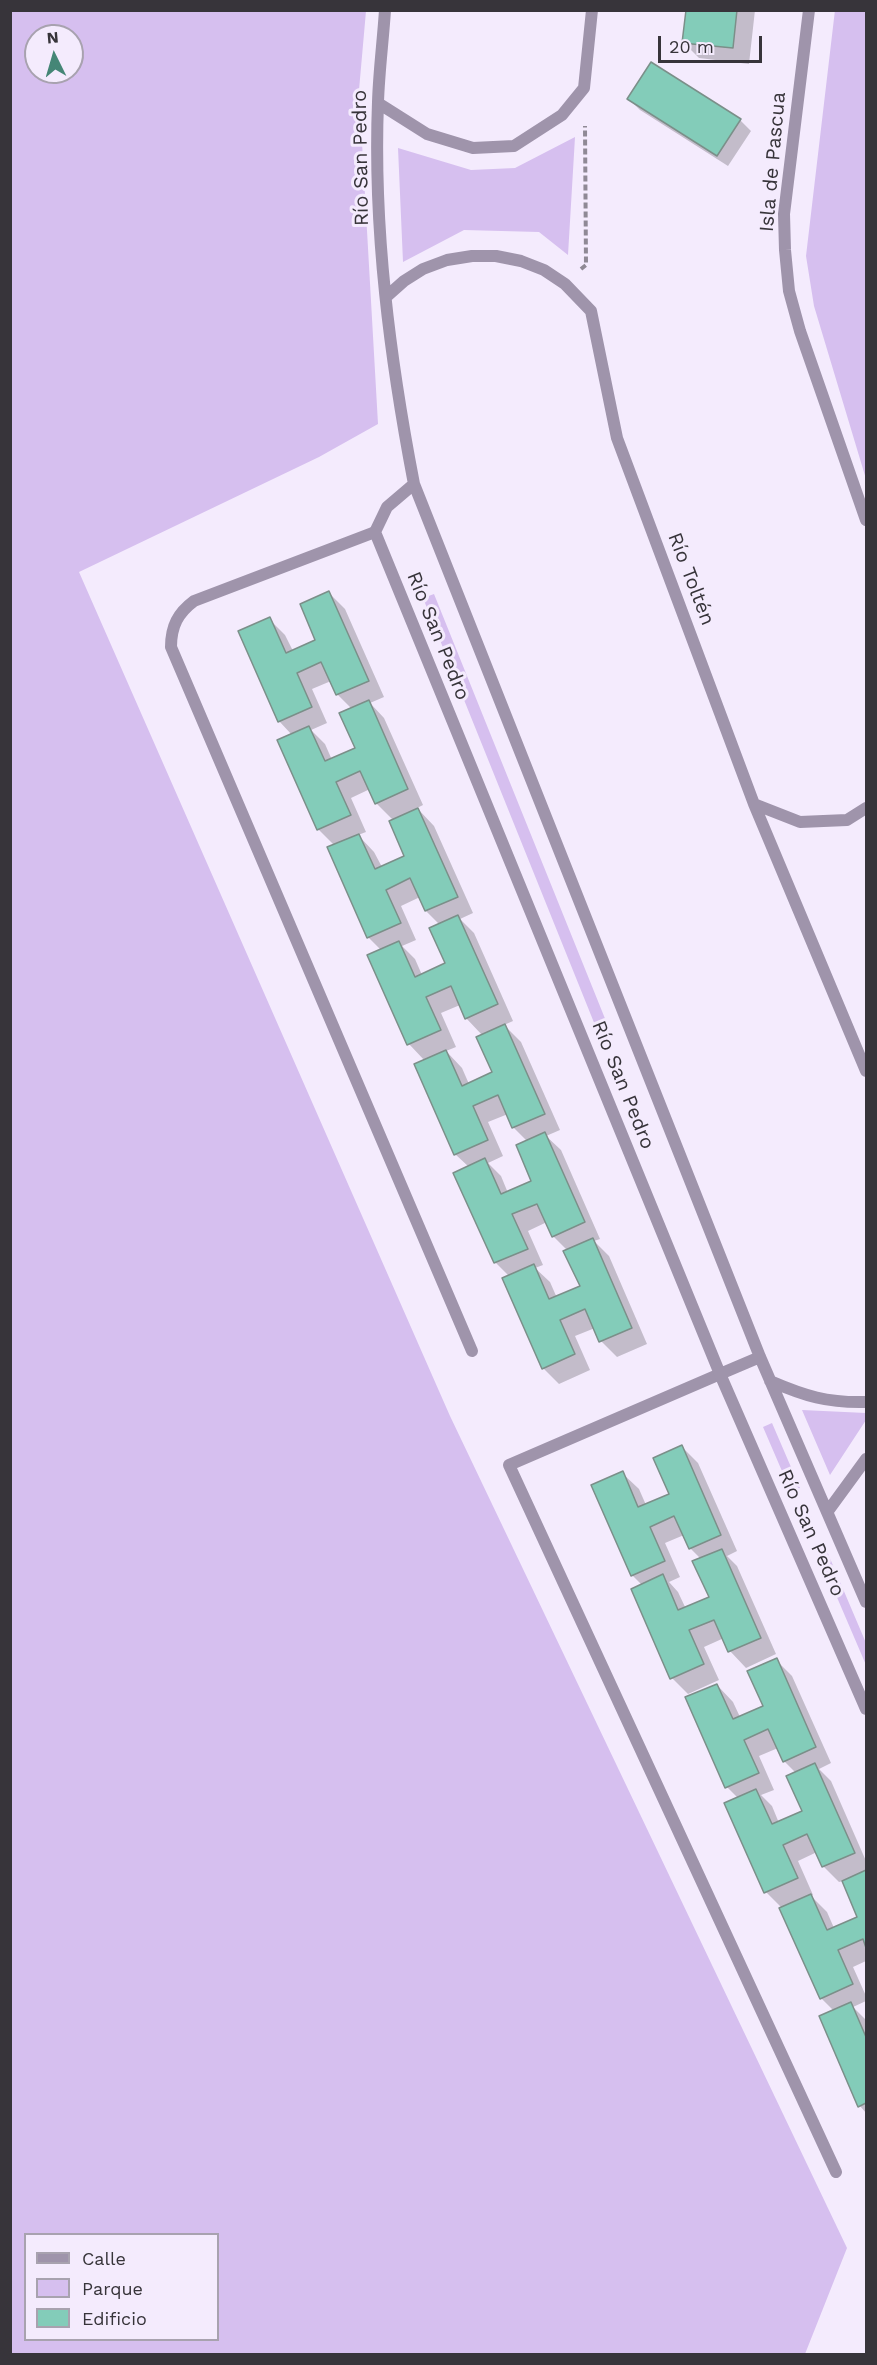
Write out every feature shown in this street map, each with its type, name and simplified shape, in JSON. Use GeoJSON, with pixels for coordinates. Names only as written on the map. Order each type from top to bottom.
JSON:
{"type":"FeatureCollection","features":[{"type":"Feature","properties":{"kind":"street","name":"Río San Pedro"},"geometry":{"type":"LineString","coordinates":[[385,10],[378,103],[379,200],[386,297],[398,391],[414,484],[760,1357],[867,1602]]}},
{"type":"Feature","properties":{"kind":"street"},"geometry":{"type":"LineString","coordinates":[[378,103],[427,134],[473,148],[514,146],[562,115],[584,88],[592,10]]}},
{"type":"Feature","properties":{"kind":"street","name":"Isla de Pascua"},"geometry":{"type":"LineString","coordinates":[[809,10],[784,213],[788,281],[800,331],[867,520]]}},
{"type":"Feature","properties":{"kind":"street","name":"Río Toltén"},"geometry":{"type":"LineString","coordinates":[[386,297],[404,281],[423,269],[447,260],[472,256],[496,256],[521,261],[544,270],[565,284],[591,311],[617,438],[754,804],[867,1071]]}},
{"type":"Feature","properties":{"kind":"street"},"geometry":{"type":"LineString","coordinates":[[414,484],[387,507],[375,532],[194,601],[174,625],[171,646],[472,1352]]}},
{"type":"Feature","properties":{"kind":"street","name":"Río San Pedro"},"geometry":{"type":"LineString","coordinates":[[375,532],[720,1374],[867,1709]]}},
{"type":"Feature","properties":{"kind":"street"},"geometry":{"type":"LineString","coordinates":[[754,804],[801,822],[847,819],[867,808]]}},
{"type":"Feature","properties":{"kind":"street"},"geometry":{"type":"LineString","coordinates":[[760,1357],[509,1465],[836,2172]]}},
{"type":"Feature","properties":{"kind":"street"},"geometry":{"type":"LineString","coordinates":[[770,1381],[811,1398],[846,1403],[867,1402]]}},
{"type":"Feature","properties":{"kind":"street"},"geometry":{"type":"LineString","coordinates":[[828,1511],[867,1459]]}},
{"type":"Feature","properties":{"kind":"path"},"geometry":{"type":"LineString","coordinates":[[565,284],[586,265],[584,88]]}},
{"type":"Feature","properties":{"kind":"green space"},"geometry":{"type":"Polygon","coordinates":[[[11,10],[366,11],[359,90],[378,424],[319,457],[79,572],[450,1416],[847,2248],[805,2354],[11,2354],[11,10]]]}},
{"type":"Feature","properties":{"kind":"green space"},"geometry":{"type":"Polygon","coordinates":[[[835,10],[866,11],[866,479],[814,306],[806,256],[835,10]]]}},
{"type":"Feature","properties":{"kind":"green space"},"geometry":{"type":"Polygon","coordinates":[[[575,137],[568,255],[539,232],[464,230],[403,262],[398,148],[471,170],[515,168],[575,137]]]}},
{"type":"Feature","properties":{"kind":"green space"},"geometry":{"type":"Polygon","coordinates":[[[434,594],[610,1031],[599,1035],[423,598],[434,594]]]}},
{"type":"Feature","properties":{"kind":"green space"},"geometry":{"type":"Polygon","coordinates":[[[802,1410],[866,1413],[866,1420],[830,1475],[802,1410]]]}},
{"type":"Feature","properties":{"kind":"green space"},"geometry":{"type":"Polygon","coordinates":[[[772,1423],[800,1488],[791,1492],[763,1427],[772,1423]]]}},
{"type":"Feature","properties":{"kind":"green space"},"geometry":{"type":"Polygon","coordinates":[[[826,1549],[866,1643],[866,1665],[818,1553],[826,1549]]]}},
{"type":"Feature","properties":{"kind":"building"},"geometry":{"type":"Polygon","coordinates":[[[686,10],[737,10],[733,48],[682,43],[686,10]]]}},
{"type":"Feature","properties":{"kind":"building"},"geometry":{"type":"Polygon","coordinates":[[[651,62],[741,119],[717,156],[627,99],[651,62]]]}},
{"type":"Feature","properties":{"kind":"building"},"geometry":{"type":"Polygon","coordinates":[[[329,591],[369,681],[336,695],[321,662],[297,673],[312,707],[278,722],[238,631],[270,617],[286,653],[315,640],[300,604],[329,591]]]}},
{"type":"Feature","properties":{"kind":"building"},"geometry":{"type":"Polygon","coordinates":[[[369,700],[408,789],[375,804],[360,771],[336,782],[351,815],[317,830],[277,740],[309,726],[325,761],[355,748],[339,713],[369,700]]]}},
{"type":"Feature","properties":{"kind":"building"},"geometry":{"type":"Polygon","coordinates":[[[418,808],[458,897],[425,911],[410,878],[386,890],[401,923],[367,938],[327,847],[359,834],[375,869],[404,856],[389,821],[418,808]]]}},
{"type":"Feature","properties":{"kind":"building"},"geometry":{"type":"Polygon","coordinates":[[[458,915],[498,1004],[465,1019],[451,986],[426,997],[441,1030],[407,1045],[367,955],[399,941],[415,977],[445,963],[429,928],[458,915]]]}},
{"type":"Feature","properties":{"kind":"building"},"geometry":{"type":"Polygon","coordinates":[[[505,1024],[545,1114],[512,1128],[498,1095],[473,1106],[488,1140],[454,1155],[414,1064],[446,1050],[462,1086],[492,1072],[476,1037],[505,1024]]]}},
{"type":"Feature","properties":{"kind":"building"},"geometry":{"type":"Polygon","coordinates":[[[545,1132],[585,1222],[552,1237],[537,1204],[512,1214],[528,1249],[494,1263],[453,1173],[485,1158],[501,1194],[531,1181],[516,1145],[545,1132]]]}},
{"type":"Feature","properties":{"kind":"building"},"geometry":{"type":"Polygon","coordinates":[[[593,1238],[632,1328],[599,1342],[585,1309],[560,1320],[575,1354],[542,1369],[502,1278],[534,1264],[549,1299],[580,1286],[563,1251],[593,1238]]]}},
{"type":"Feature","properties":{"kind":"building"},"geometry":{"type":"Polygon","coordinates":[[[682,1445],[721,1535],[689,1549],[674,1516],[650,1527],[665,1561],[631,1576],[591,1485],[623,1471],[638,1507],[669,1494],[653,1458],[682,1445]]]}},
{"type":"Feature","properties":{"kind":"building"},"geometry":{"type":"Polygon","coordinates":[[[722,1549],[761,1638],[728,1652],[714,1620],[689,1630],[704,1664],[670,1679],[631,1589],[663,1574],[678,1610],[709,1597],[692,1561],[722,1549]]]}},
{"type":"Feature","properties":{"kind":"building"},"geometry":{"type":"Polygon","coordinates":[[[777,1658],[816,1747],[783,1762],[768,1729],[744,1740],[759,1773],[725,1788],[685,1697],[717,1684],[733,1719],[763,1706],[747,1671],[777,1658]]]}},
{"type":"Feature","properties":{"kind":"building"},"geometry":{"type":"Polygon","coordinates":[[[815,1763],[855,1853],[822,1867],[807,1834],[783,1845],[798,1878],[764,1893],[724,1803],[756,1789],[772,1824],[802,1811],[786,1776],[815,1763]]]}},
{"type":"Feature","properties":{"kind":"building"},"geometry":{"type":"Polygon","coordinates":[[[866,1870],[866,1948],[863,1939],[838,1950],[853,1984],[820,1999],[779,1908],[811,1894],[827,1930],[857,1917],[842,1881],[866,1870]]]}},
{"type":"Feature","properties":{"kind":"building"},"geometry":{"type":"Polygon","coordinates":[[[851,2002],[866,2037],[866,2103],[858,2107],[819,2016],[851,2002]]]}}]}
